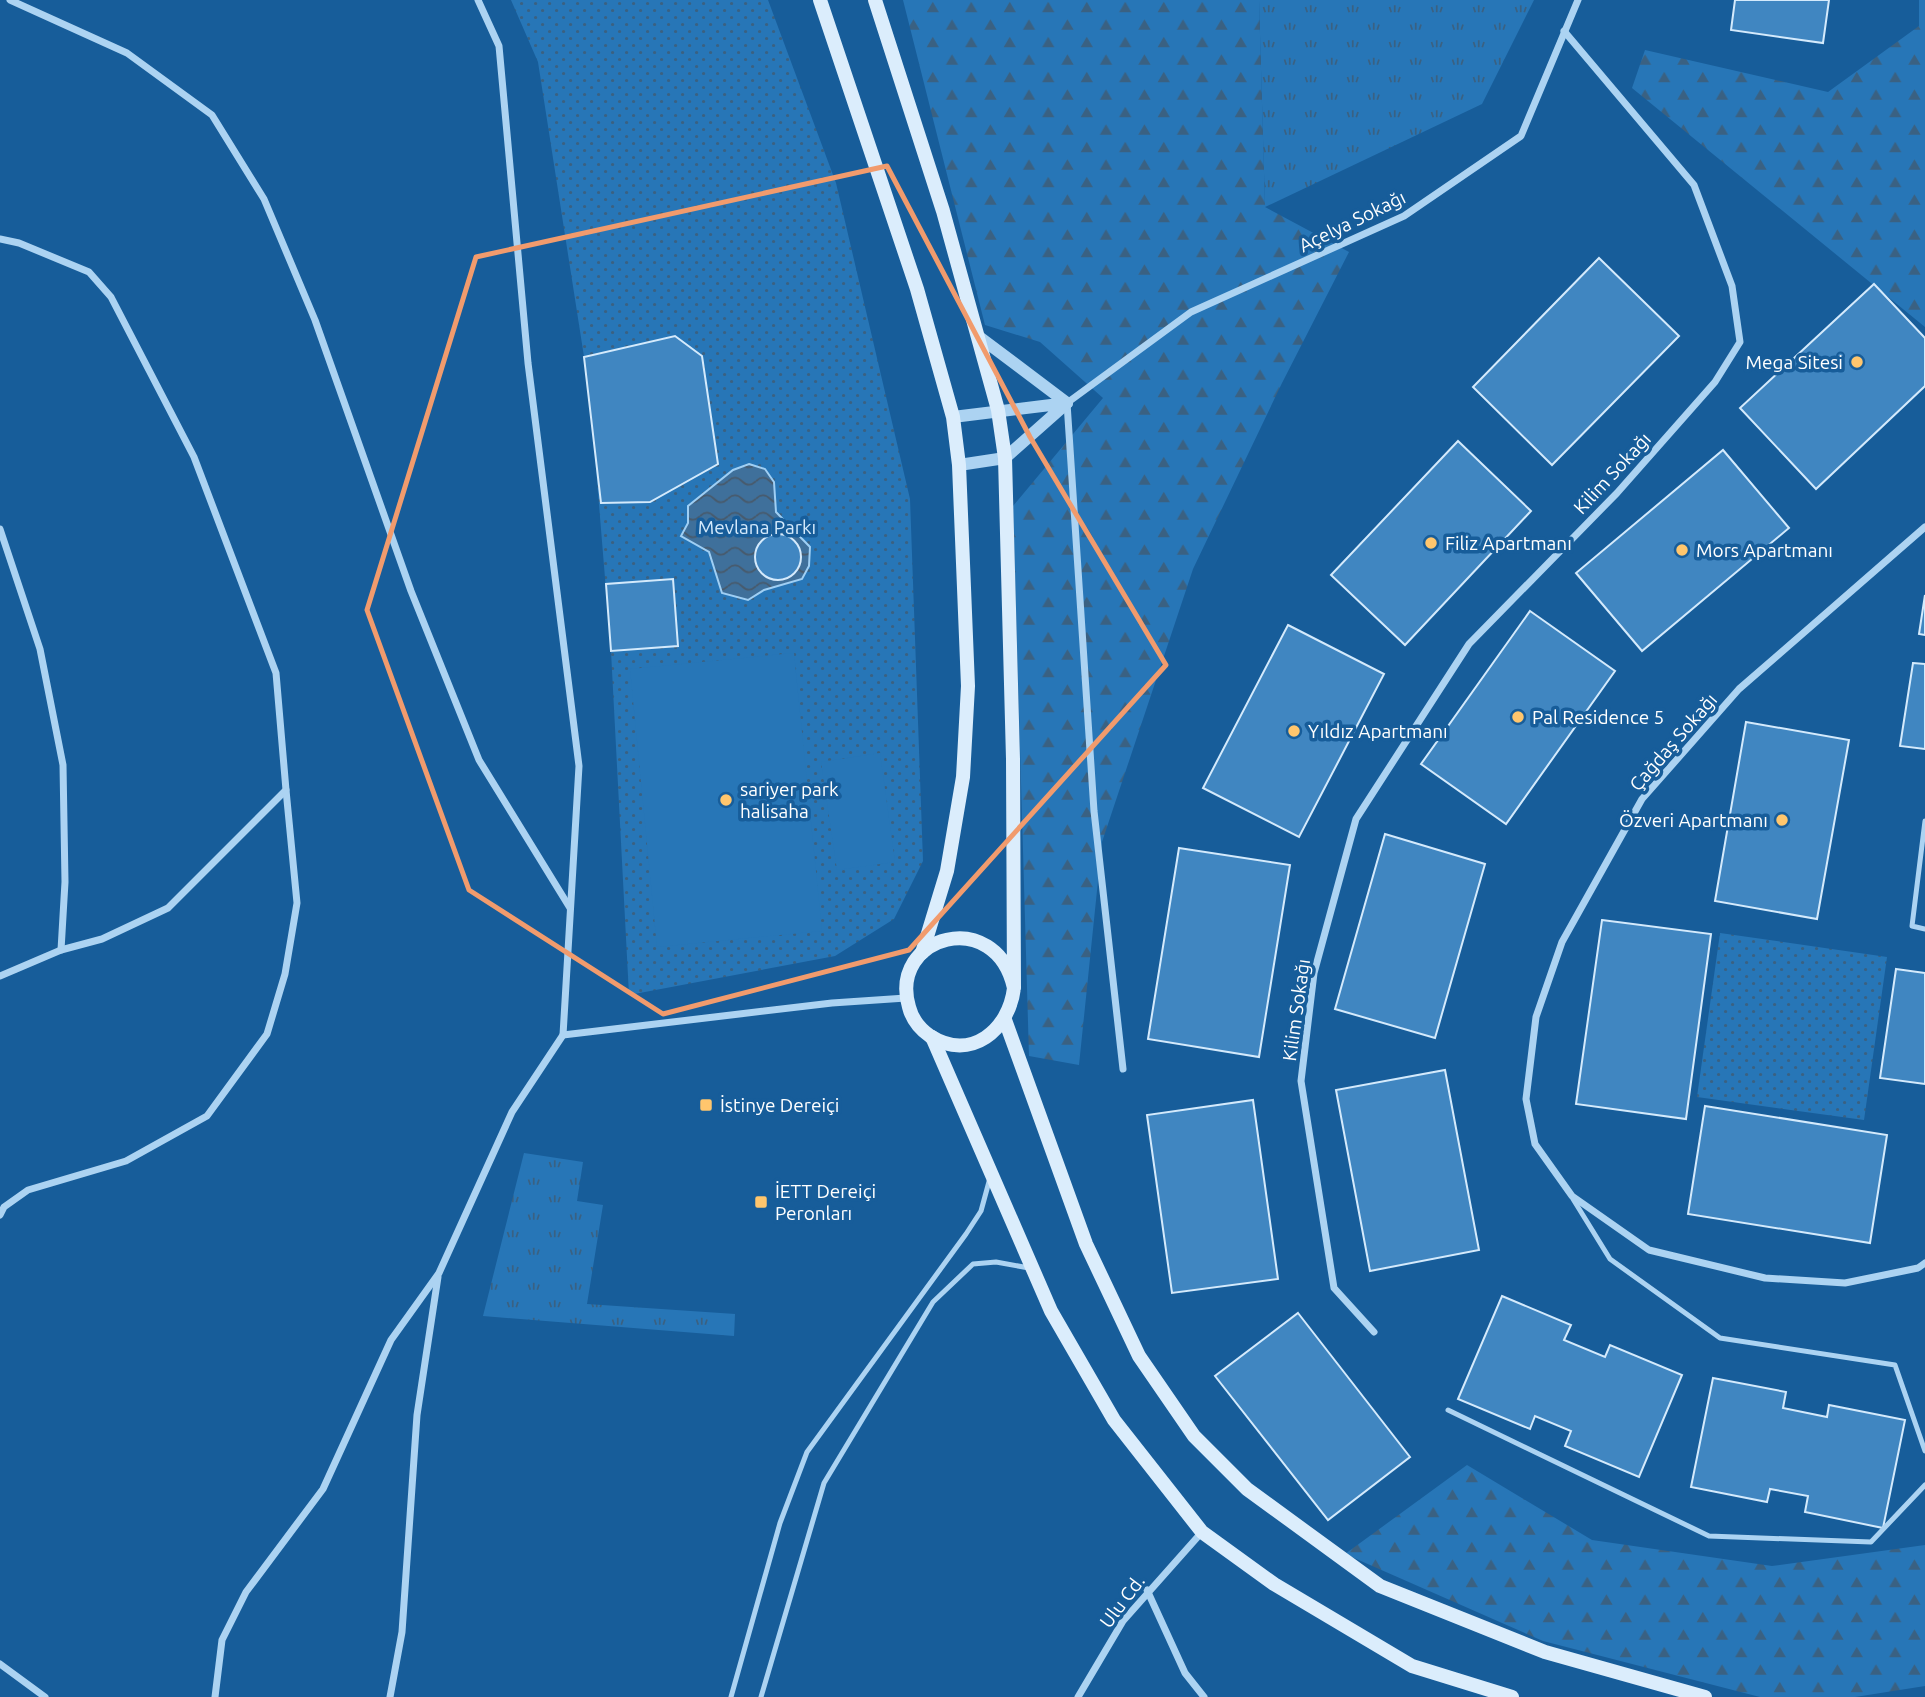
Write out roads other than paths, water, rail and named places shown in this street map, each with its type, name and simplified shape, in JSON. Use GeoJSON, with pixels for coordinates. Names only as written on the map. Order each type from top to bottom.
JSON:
{"type":"FeatureCollection","features":[{"type":"Feature","properties":{"kind":"main road"},"geometry":{"type":"LineString","coordinates":[[820,0],[915,281],[953,417],[959,465],[968,686],[963,777],[947,871],[922,953]]}},
{"type":"Feature","properties":{"kind":"main road"},"geometry":{"type":"LineString","coordinates":[[875,0],[943,211],[998,410],[1005,458],[1013,759],[1014,988],[1005,1020],[995,1032],[964,1045],[932,1037],[919,1027],[906,998],[912,966],[922,953],[936,942],[953,937],[971,938],[1001,956],[1010,971],[1014,988]]}},
{"type":"Feature","properties":{"kind":"main road"},"geometry":{"type":"LineString","coordinates":[[1005,1020],[1086,1244],[1139,1356],[1194,1436],[1247,1489],[1380,1586],[1545,1652],[1705,1697]]}},
{"type":"Feature","properties":{"kind":"main road"},"geometry":{"type":"LineString","coordinates":[[932,1037],[1051,1311],[1114,1420],[1202,1532],[1274,1584],[1412,1666],[1512,1697]]}},
{"type":"Feature","properties":{"kind":"street"},"geometry":{"type":"LineString","coordinates":[[10,0],[127,52],[212,115],[219,125],[264,199],[316,320],[411,591],[479,760],[570,909]]}},
{"type":"Feature","properties":{"kind":"street"},"geometry":{"type":"LineString","coordinates":[[215,1697],[222,1640],[246,1592],[323,1489],[391,1340],[439,1272],[512,1112],[563,1035],[579,766],[528,363],[499,46],[478,0]]}},
{"type":"Feature","properties":{"kind":"street","name":"Açelya Sokağı"},"geometry":{"type":"LineString","coordinates":[[1067,403],[1191,312],[1404,216],[1521,136],[1578,0]]}},
{"type":"Feature","properties":{"kind":"street","name":"Kilim Sokağı"},"geometry":{"type":"LineString","coordinates":[[1374,1332],[1334,1288],[1301,1081],[1314,973],[1356,820],[1469,644],[1616,493],[1715,382],[1740,342],[1732,286],[1694,185],[1564,31]]}},
{"type":"Feature","properties":{"kind":"street"},"geometry":{"type":"LineString","coordinates":[[0,239],[19,243],[89,272],[111,297],[194,457],[276,673],[297,902],[285,974],[267,1034],[207,1116],[126,1161],[28,1190],[4,1207],[0,1215]]}},
{"type":"Feature","properties":{"kind":"street"},"geometry":{"type":"LineString","coordinates":[[978,335],[1067,403],[1094,811],[1123,1069]]}},
{"type":"Feature","properties":{"kind":"street"},"geometry":{"type":"LineString","coordinates":[[953,417],[1067,403]]}},
{"type":"Feature","properties":{"kind":"street"},"geometry":{"type":"LineString","coordinates":[[959,465],[1005,458],[1067,403]]}},
{"type":"Feature","properties":{"kind":"street","name":"Çağdaş Sokağı"},"geometry":{"type":"LineString","coordinates":[[1925,527],[1739,689],[1642,799],[1562,942],[1536,1017],[1526,1099],[1535,1144],[1572,1196],[1649,1250],[1765,1278],[1845,1283],[1918,1268],[1925,1263]]}},
{"type":"Feature","properties":{"kind":"street"},"geometry":{"type":"LineString","coordinates":[[0,529],[40,649],[63,765],[65,882],[61,950]]}},
{"type":"Feature","properties":{"kind":"street"},"geometry":{"type":"LineString","coordinates":[[0,976],[61,950],[102,939],[168,908],[286,790]]}},
{"type":"Feature","properties":{"kind":"street"},"geometry":{"type":"LineString","coordinates":[[563,1035],[832,1003],[906,998]]}},
{"type":"Feature","properties":{"kind":"street"},"geometry":{"type":"LineString","coordinates":[[390,1697],[401,1632],[417,1415],[439,1272]]}},
{"type":"Feature","properties":{"kind":"street","name":"Ulu Cd."},"geometry":{"type":"LineString","coordinates":[[1078,1697],[1123,1621],[1147,1590],[1202,1532]]}},
{"type":"Feature","properties":{"kind":"street"},"geometry":{"type":"LineString","coordinates":[[1147,1590],[1185,1673],[1204,1697]]}},
{"type":"Feature","properties":{"kind":"street"},"geometry":{"type":"LineString","coordinates":[[0,1664],[45,1697]]}},
{"type":"Feature","properties":{"kind":"lane"},"geometry":{"type":"LineString","coordinates":[[1925,821],[1912,926],[1925,929]]}},
{"type":"Feature","properties":{"kind":"lane"},"geometry":{"type":"LineString","coordinates":[[730,1697],[780,1523],[807,1452],[966,1234],[981,1211],[992,1172]]}},
{"type":"Feature","properties":{"kind":"lane"},"geometry":{"type":"LineString","coordinates":[[1572,1196],[1611,1259],[1720,1338],[1895,1365],[1925,1451]]}},
{"type":"Feature","properties":{"kind":"lane"},"geometry":{"type":"LineString","coordinates":[[761,1697],[824,1483],[933,1302],[973,1264],[996,1262],[1032,1269]]}},
{"type":"Feature","properties":{"kind":"lane"},"geometry":{"type":"LineString","coordinates":[[1448,1410],[1709,1536],[1871,1542],[1925,1485]]}},
{"type":"Feature","properties":{"kind":"water"},"geometry":{"type":"Polygon","coordinates":[[[749,464],[765,469],[774,482],[776,512],[810,547],[809,566],[802,579],[764,590],[748,600],[722,593],[709,552],[681,536],[688,523],[688,506],[733,470],[749,464]]]}},
{"type":"Feature","properties":{"kind":"place","name":"Mega Sitesi"},"geometry":{"type":"Point","coordinates":[1857,362]}},
{"type":"Feature","properties":{"kind":"place","name":"Filiz Apartmanı"},"geometry":{"type":"Point","coordinates":[1431,543]}},
{"type":"Feature","properties":{"kind":"place","name":"Mors Apartmanı"},"geometry":{"type":"Point","coordinates":[1682,550]}},
{"type":"Feature","properties":{"kind":"place","name":"Pal Residence 5"},"geometry":{"type":"Point","coordinates":[1518,717]}},
{"type":"Feature","properties":{"kind":"place","name":"Yıldız Apartmanı"},"geometry":{"type":"Point","coordinates":[1294,731]}},
{"type":"Feature","properties":{"kind":"place","name":"sariyer park halisaha"},"geometry":{"type":"Point","coordinates":[726,800]}},
{"type":"Feature","properties":{"kind":"place","name":"Özveri Apartmanı"},"geometry":{"type":"Point","coordinates":[1782,820]}},
{"type":"Feature","properties":{"kind":"place","name":"İstinye Dereiçi"},"geometry":{"type":"Point","coordinates":[706,1105]}},
{"type":"Feature","properties":{"kind":"place","name":"İETT Dereiçi Peronları"},"geometry":{"type":"Point","coordinates":[761,1202]}},
{"type":"Feature","properties":{"kind":"park label","name":"Mevlana Parkı"},"geometry":{"type":"Point","coordinates":[757,527]}}]}
